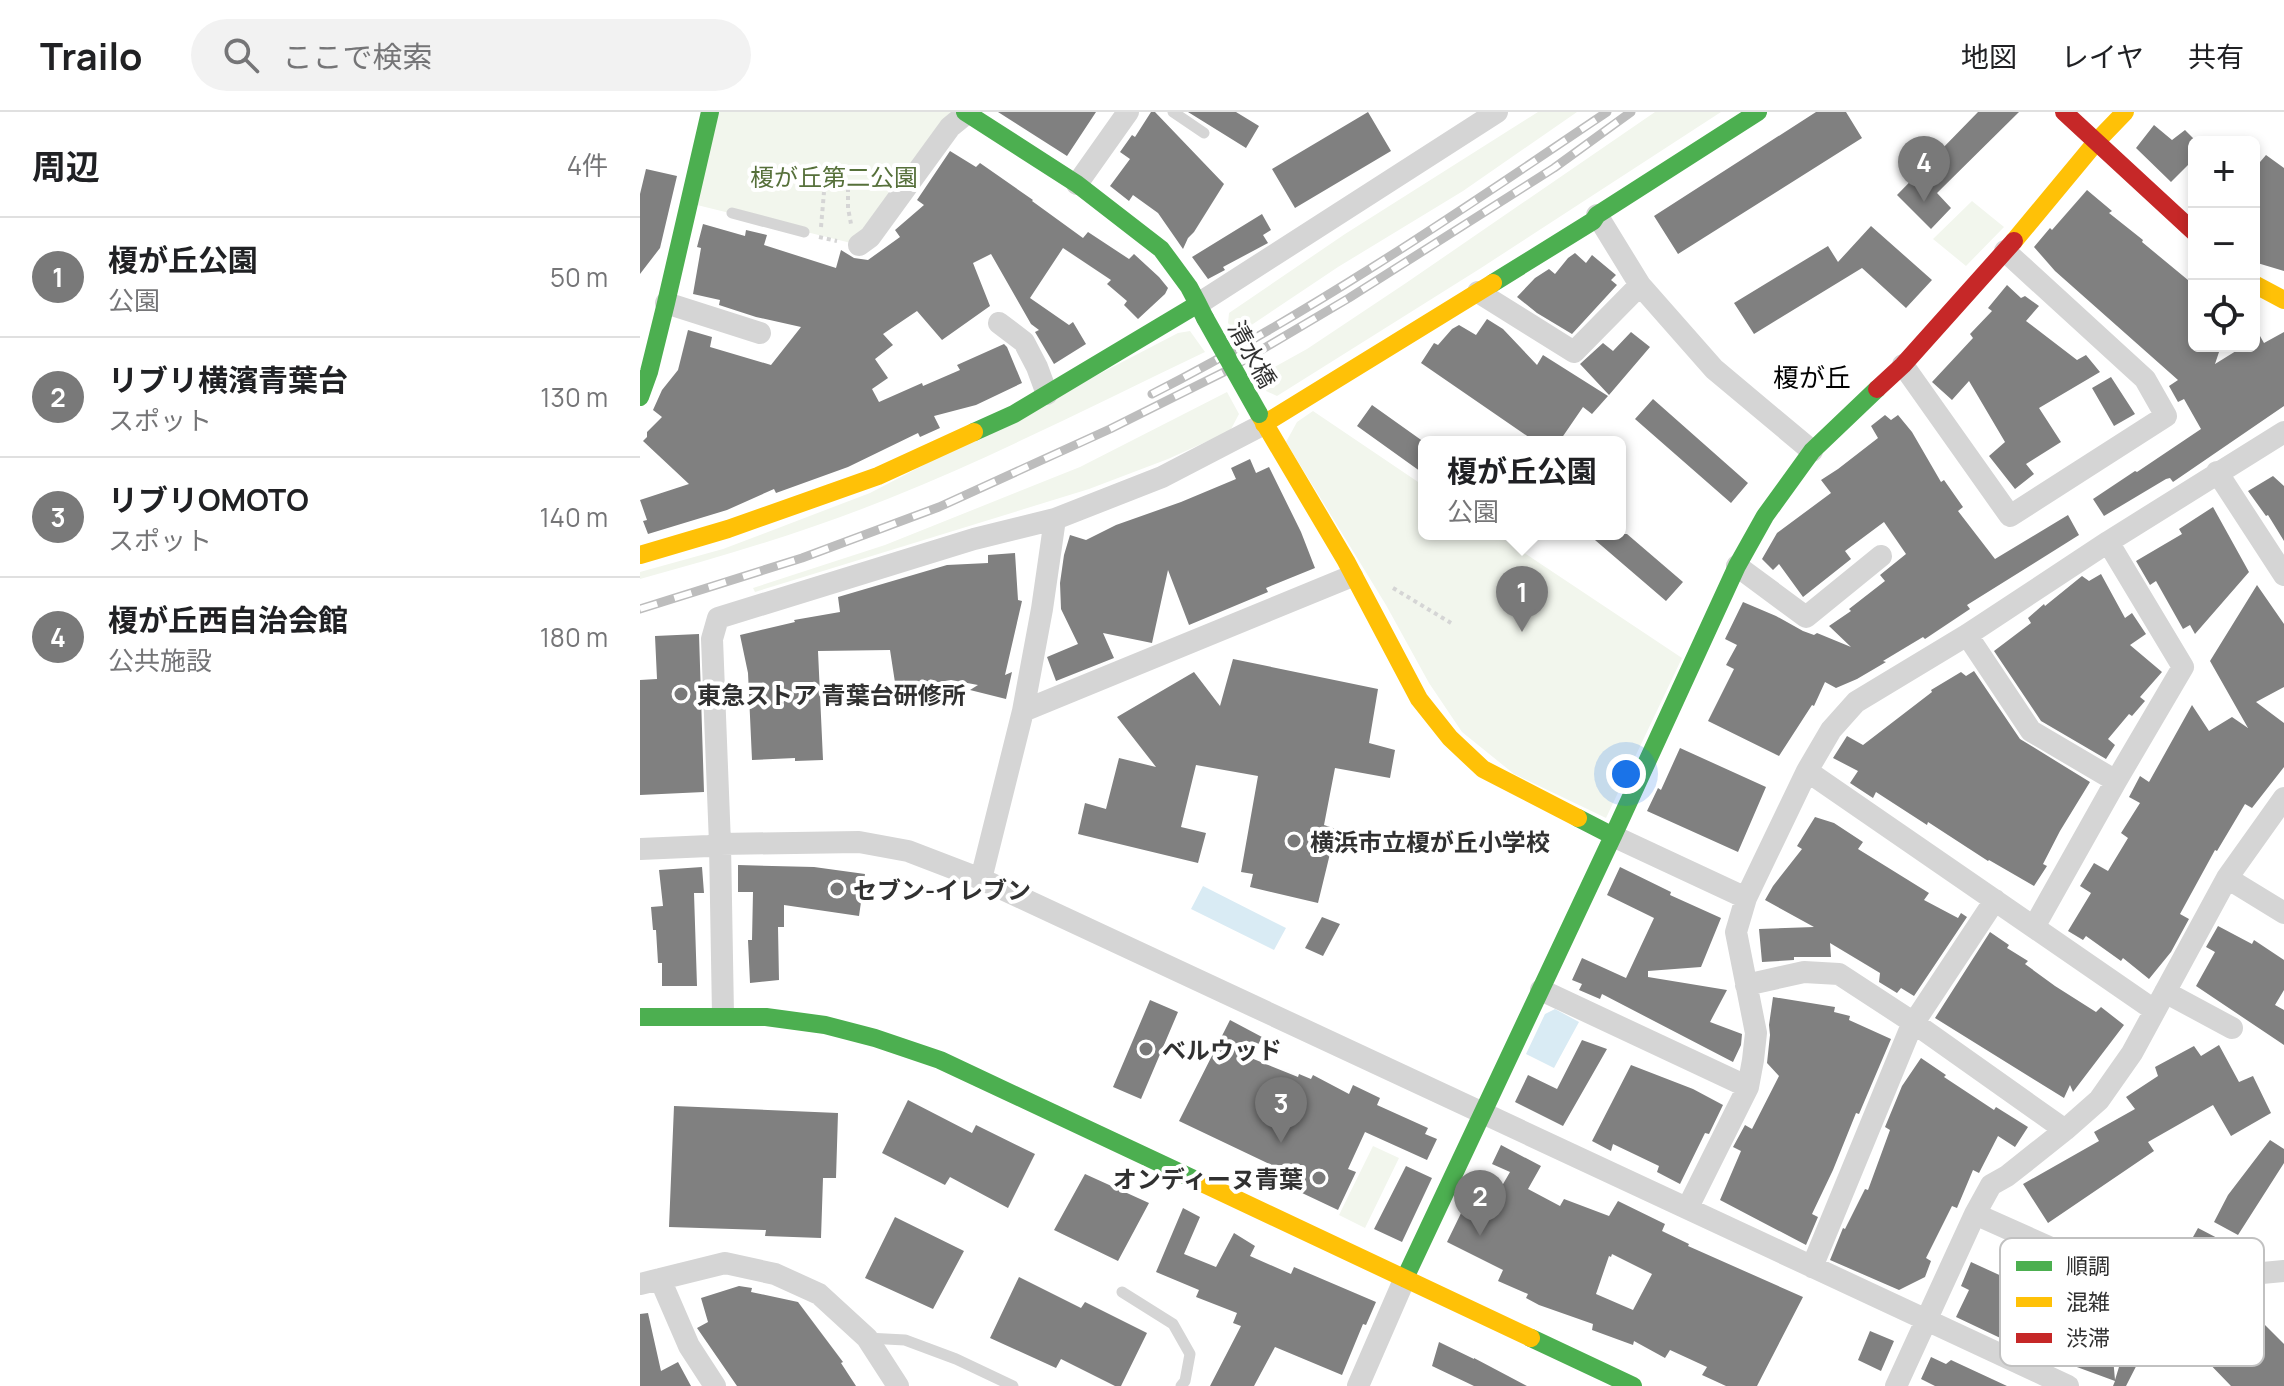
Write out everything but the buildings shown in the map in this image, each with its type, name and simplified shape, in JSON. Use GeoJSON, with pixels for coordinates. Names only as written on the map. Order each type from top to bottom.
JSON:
{"type":"FeatureCollection","features":[{"type":"Feature","properties":{"kind":"street"},"geometry":{"type":"LineString","coordinates":[[640,397],[666,303],[710,112]]}},
{"type":"Feature","properties":{"kind":"street"},"geometry":{"type":"LineString","coordinates":[[1077,184],[1128,112]]}},
{"type":"Feature","properties":{"kind":"street"},"geometry":{"type":"LineString","coordinates":[[723,1015],[712,639],[718,618],[974,539],[1055,519],[1162,477],[1478,292],[1593,221],[1597,215],[1758,112]]}},
{"type":"Feature","properties":{"kind":"street"},"geometry":{"type":"LineString","coordinates":[[2064,112],[2188,226]]}},
{"type":"Feature","properties":{"kind":"street"},"geometry":{"type":"LineString","coordinates":[[1358,1386],[1405,1278],[1737,566],[1765,516],[1812,451],[1903,365],[2125,112]]}},
{"type":"Feature","properties":{"kind":"street"},"geometry":{"type":"LineString","coordinates":[[864,241],[950,127],[966,113]]}},
{"type":"Feature","properties":{"kind":"street","name":"清水橋"},"geometry":{"type":"LineString","coordinates":[[966,113],[1077,184],[1161,249],[1189,287],[1261,419],[1346,561],[1419,699],[1450,738],[1483,769],[1613,836]]}},
{"type":"Feature","properties":{"kind":"street"},"geometry":{"type":"LineString","coordinates":[[640,555],[728,529],[878,476],[1014,414],[1202,311],[1484,116]]}},
{"type":"Feature","properties":{"kind":"street"},"geometry":{"type":"LineString","coordinates":[[1597,215],[1640,285],[1714,369],[1812,451]]}},
{"type":"Feature","properties":{"kind":"street"},"geometry":{"type":"LineString","coordinates":[[1903,365],[2010,516],[2166,416],[2145,379],[2005,251]]}},
{"type":"Feature","properties":{"kind":"street"},"geometry":{"type":"LineString","coordinates":[[1478,292],[1574,352],[1640,285]]}},
{"type":"Feature","properties":{"kind":"street"},"geometry":{"type":"LineString","coordinates":[[2260,287],[2284,300]]}},
{"type":"Feature","properties":{"kind":"street"},"geometry":{"type":"LineString","coordinates":[[666,303],[760,333]]}},
{"type":"Feature","properties":{"kind":"street"},"geometry":{"type":"LineString","coordinates":[[999,323],[1024,342],[1047,394]]}},
{"type":"Feature","properties":{"kind":"street"},"geometry":{"type":"LineString","coordinates":[[1688,1207],[1748,1087],[1756,1033],[1736,932],[1746,898],[1807,771],[1831,730],[1856,702],[1967,635],[2217,472],[2284,432]]}},
{"type":"Feature","properties":{"kind":"street"},"geometry":{"type":"LineString","coordinates":[[2217,472],[2284,575]]}},
{"type":"Feature","properties":{"kind":"street"},"geometry":{"type":"LineString","coordinates":[[981,879],[1023,711],[1055,519]]}},
{"type":"Feature","properties":{"kind":"street"},"geometry":{"type":"LineString","coordinates":[[2034,927],[2183,667],[2108,542]]}},
{"type":"Feature","properties":{"kind":"street"},"geometry":{"type":"LineString","coordinates":[[1737,566],[1806,617],[1881,556]]}},
{"type":"Feature","properties":{"kind":"street"},"geometry":{"type":"LineString","coordinates":[[1023,711],[1352,576]]}},
{"type":"Feature","properties":{"kind":"street"},"geometry":{"type":"LineString","coordinates":[[1967,635],[2031,731],[2116,781]]}},
{"type":"Feature","properties":{"kind":"street"},"geometry":{"type":"LineString","coordinates":[[1807,771],[2034,927],[2160,1001],[2232,1028]]}},
{"type":"Feature","properties":{"kind":"street"},"geometry":{"type":"LineString","coordinates":[[1896,1386],[1991,1185],[2007,1176],[2099,1100],[2132,1053],[2227,878],[2284,798]]}},
{"type":"Feature","properties":{"kind":"street"},"geometry":{"type":"LineString","coordinates":[[1613,836],[1746,898]]}},
{"type":"Feature","properties":{"kind":"street"},"geometry":{"type":"LineString","coordinates":[[640,849],[720,844],[859,842],[908,851],[981,879],[2000,1354]]}},
{"type":"Feature","properties":{"kind":"street"},"geometry":{"type":"LineString","coordinates":[[2227,878],[2284,913]]}},
{"type":"Feature","properties":{"kind":"street"},"geometry":{"type":"LineString","coordinates":[[1812,1267],[1911,1027],[1995,900]]}},
{"type":"Feature","properties":{"kind":"street"},"geometry":{"type":"LineString","coordinates":[[1746,985],[1804,972],[1839,974],[2065,1130]]}},
{"type":"Feature","properties":{"kind":"street"},"geometry":{"type":"LineString","coordinates":[[1541,990],[1748,1087]]}},
{"type":"Feature","properties":{"kind":"street"},"geometry":{"type":"LineString","coordinates":[[640,1017],[723,1015],[807,1022],[850,1030],[940,1060],[1633,1386]]}},
{"type":"Feature","properties":{"kind":"street"},"geometry":{"type":"LineString","coordinates":[[1975,1214],[2029,1238]]}},
{"type":"Feature","properties":{"kind":"street"},"geometry":{"type":"LineString","coordinates":[[715,1386],[650,1281],[725,1263],[775,1274],[819,1294],[867,1338],[898,1386]]}},
{"type":"Feature","properties":{"kind":"street"},"geometry":{"type":"LineString","coordinates":[[2264,1273],[2284,1271]]}},
{"type":"Feature","properties":{"kind":"street"},"geometry":{"type":"LineString","coordinates":[[2026,1366],[2068,1386]]}},
{"type":"Feature","properties":{"kind":"lane"},"geometry":{"type":"LineString","coordinates":[[1173,112],[1204,133]]}},
{"type":"Feature","properties":{"kind":"lane"},"geometry":{"type":"LineString","coordinates":[[732,213],[804,232]]}},
{"type":"Feature","properties":{"kind":"lane"},"geometry":{"type":"LineString","coordinates":[[1122,1292],[1173,1324],[1190,1354],[1185,1381],[1181,1386]]}},
{"type":"Feature","properties":{"kind":"lane"},"geometry":{"type":"LineString","coordinates":[[867,1338],[905,1340],[956,1359],[1013,1386]]}},
{"type":"Feature","properties":{"kind":"path"},"geometry":{"type":"LineString","coordinates":[[848,188],[850,223],[864,241]]}},
{"type":"Feature","properties":{"kind":"path"},"geometry":{"type":"LineString","coordinates":[[820,237],[824,192]]}},
{"type":"Feature","properties":{"kind":"path"},"geometry":{"type":"LineString","coordinates":[[804,232],[820,237],[864,241]]}},
{"type":"Feature","properties":{"kind":"path"},"geometry":{"type":"LineString","coordinates":[[1425,608],[1451,623]]}},
{"type":"Feature","properties":{"kind":"green space","name":"榎が丘第二公園"},"geometry":{"type":"Polygon","coordinates":[[[710,112],[952,112],[859,245],[697,205],[710,112]]]}},
{"type":"Feature","properties":{"kind":"green space"},"geometry":{"type":"Polygon","coordinates":[[[1538,112],[1577,112],[1463,191],[1338,267],[1238,334],[1228,323],[1229,313],[1345,234],[1538,112]]]}},
{"type":"Feature","properties":{"kind":"green space"},"geometry":{"type":"Polygon","coordinates":[[[1655,112],[1721,112],[1277,396],[1266,391],[1258,376],[1307,349],[1655,112]]]}},
{"type":"Feature","properties":{"kind":"green space"},"geometry":{"type":"Polygon","coordinates":[[[1972,201],[2004,227],[1966,266],[1933,239],[1972,201]]]}},
{"type":"Feature","properties":{"kind":"green space"},"geometry":{"type":"Polygon","coordinates":[[[1190,331],[1205,352],[970,464],[828,521],[640,579],[640,572],[723,549],[870,493],[1178,333],[1190,331]]]}},
{"type":"Feature","properties":{"kind":"green space"},"geometry":{"type":"Polygon","coordinates":[[[1227,392],[1239,414],[1230,431],[1168,459],[1089,489],[755,592],[753,588],[885,545],[1080,467],[1227,392]]]}},
{"type":"Feature","properties":{"kind":"green space"},"geometry":{"type":"Polygon","coordinates":[[[1313,411],[1418,482],[1418,540],[1505,540],[1682,658],[1606,818],[1514,774],[1462,732],[1429,683],[1386,605],[1286,442],[1297,422],[1313,411]]]}},
{"type":"Feature","properties":{"kind":"green space"},"geometry":{"type":"Polygon","coordinates":[[[1373,1146],[1399,1158],[1365,1228],[1339,1215],[1373,1146]]]}},
{"type":"Feature","properties":{"kind":"shaded area"},"geometry":{"type":"Polygon","coordinates":[[[1203,886],[1286,928],[1274,950],[1191,909],[1203,886]]]}},
{"type":"Feature","properties":{"kind":"shaded area"},"geometry":{"type":"Polygon","coordinates":[[[1555,1009],[1579,1022],[1554,1068],[1526,1054],[1545,1014],[1555,1009]]]}},
{"type":"Feature","properties":{"kind":"railway"},"geometry":{"type":"LineString","coordinates":[[1152,394],[1327,296],[1607,112]]}},
{"type":"Feature","properties":{"kind":"railway"},"geometry":{"type":"LineString","coordinates":[[640,609],[802,558],[939,507],[1110,429],[1224,372],[1349,298],[1554,168],[1631,112]]}},
{"type":"Feature","properties":{"kind":"traffic: fast"},"geometry":{"type":"LineString","coordinates":[[640,397],[666,303],[710,112]]}},
{"type":"Feature","properties":{"kind":"traffic: fast"},"geometry":{"type":"LineString","coordinates":[[965,112],[1077,184],[1161,249],[1198,304]]}},
{"type":"Feature","properties":{"kind":"traffic: fast"},"geometry":{"type":"LineString","coordinates":[[1493,283],[1758,112]]}},
{"type":"Feature","properties":{"kind":"traffic: fast"},"geometry":{"type":"LineString","coordinates":[[974,432],[1014,414],[1198,304],[1205,318]]}},
{"type":"Feature","properties":{"kind":"traffic: fast"},"geometry":{"type":"LineString","coordinates":[[1205,318],[1259,414]]}},
{"type":"Feature","properties":{"kind":"traffic: fast"},"geometry":{"type":"LineString","coordinates":[[1578,818],[1613,836],[1737,566],[1765,516],[1812,451],[1877,389]]}},
{"type":"Feature","properties":{"kind":"traffic: fast"},"geometry":{"type":"LineString","coordinates":[[1405,1278],[1613,836]]}},
{"type":"Feature","properties":{"kind":"traffic: fast"},"geometry":{"type":"LineString","coordinates":[[640,1017],[766,1017],[825,1025],[875,1038],[940,1060],[1200,1182]]}},
{"type":"Feature","properties":{"kind":"traffic: fast"},"geometry":{"type":"LineString","coordinates":[[1531,1338],[1633,1386]]}},
{"type":"Feature","properties":{"kind":"traffic: slow"},"geometry":{"type":"LineString","coordinates":[[2014,241],[2125,112]]}},
{"type":"Feature","properties":{"kind":"traffic: slow"},"geometry":{"type":"LineString","coordinates":[[1264,424],[1493,283]]}},
{"type":"Feature","properties":{"kind":"traffic: slow"},"geometry":{"type":"LineString","coordinates":[[2260,287],[2284,300]]}},
{"type":"Feature","properties":{"kind":"traffic: slow"},"geometry":{"type":"LineString","coordinates":[[1259,414],[1346,561],[1419,699],[1450,738],[1483,769],[1578,818]]}},
{"type":"Feature","properties":{"kind":"traffic: slow"},"geometry":{"type":"LineString","coordinates":[[640,555],[728,529],[878,476],[974,432]]}},
{"type":"Feature","properties":{"kind":"traffic: slow"},"geometry":{"type":"LineString","coordinates":[[1200,1182],[1531,1338]]}},
{"type":"Feature","properties":{"kind":"traffic: jam"},"geometry":{"type":"LineString","coordinates":[[2064,112],[2188,226]]}},
{"type":"Feature","properties":{"kind":"traffic: jam"},"geometry":{"type":"LineString","coordinates":[[1877,389],[1903,365],[2014,241]]}},
{"type":"Feature","properties":{"kind":"place","name":"榎が丘西自治会館"},"geometry":{"type":"Point","coordinates":[1924,202]}},
{"type":"Feature","properties":{"kind":"place","name":"榎が丘公園"},"geometry":{"type":"Point","coordinates":[1522,632]}},
{"type":"Feature","properties":{"kind":"place","name":"東急ストア 青葉台研修所"},"geometry":{"type":"Point","coordinates":[681,694]}},
{"type":"Feature","properties":{"kind":"place","name":"横浜市立榎が丘小学校"},"geometry":{"type":"Point","coordinates":[1294,841]}},
{"type":"Feature","properties":{"kind":"place","name":"セブン-イレブン"},"geometry":{"type":"Point","coordinates":[837,889]}},
{"type":"Feature","properties":{"kind":"place","name":"ベルウッド"},"geometry":{"type":"Point","coordinates":[1146,1049]}},
{"type":"Feature","properties":{"kind":"place","name":"リブリOMOTO"},"geometry":{"type":"Point","coordinates":[1281,1143]}},
{"type":"Feature","properties":{"kind":"place","name":"オンディーヌ青葉"},"geometry":{"type":"Point","coordinates":[1319,1178]}},
{"type":"Feature","properties":{"kind":"place","name":"リブリ横濱青葉台"},"geometry":{"type":"Point","coordinates":[1480,1236]}},
{"type":"Feature","properties":{"kind":"district","name":"榎が丘"},"geometry":{"type":"Point","coordinates":[1812,377]}}]}
